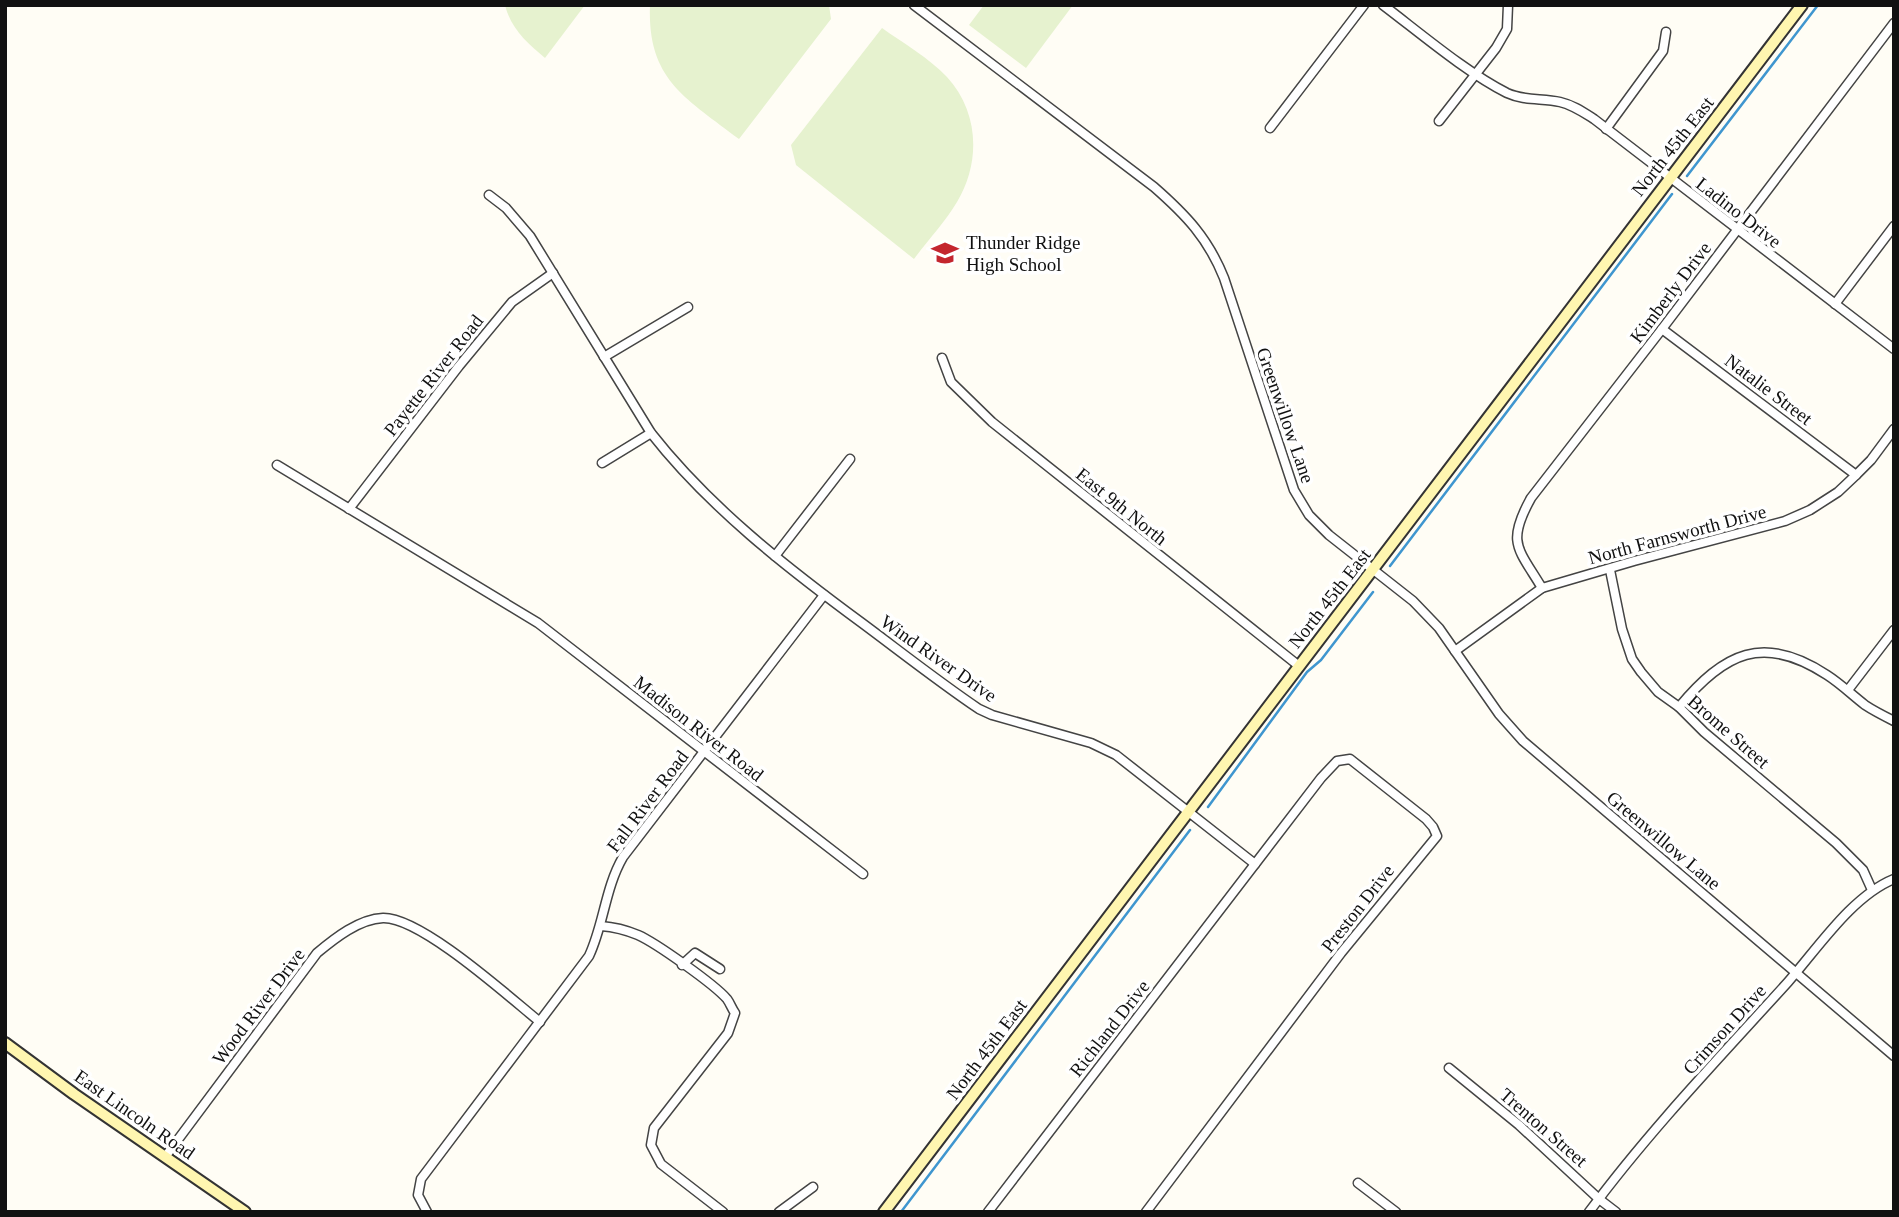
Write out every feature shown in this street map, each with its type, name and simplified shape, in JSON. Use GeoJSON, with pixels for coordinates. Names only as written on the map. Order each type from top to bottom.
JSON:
{"type":"FeatureCollection","features":[{"type":"Feature","properties":{"kind":"main road","name":"North 45th East"},"geometry":{"type":"LineString","coordinates":[[884,1212],[1802,5]]}},
{"type":"Feature","properties":{"kind":"main road","name":"East Lincoln Road"},"geometry":{"type":"LineString","coordinates":[[5,1043],[245,1212]]}},
{"type":"Feature","properties":{"kind":"street","name":"Greenwillow Lane"},"geometry":{"type":"LineString","coordinates":[[914,5],[1154,187],[1201,232],[1224,278],[1294,490],[1309,515],[1329,535],[1413,601],[1439,628],[1499,714],[1523,741],[1894,1056]]}},
{"type":"Feature","properties":{"kind":"street"},"geometry":{"type":"LineString","coordinates":[[1270,128],[1364,5]]}},
{"type":"Feature","properties":{"kind":"street","name":"Ladino Drive"},"geometry":{"type":"LineString","coordinates":[[1383,5],[1506,92],[1519,97],[1560,102],[1577,108],[1894,349]]}},
{"type":"Feature","properties":{"kind":"street"},"geometry":{"type":"LineString","coordinates":[[1439,121],[1477,74],[1507,29],[1508,5]]}},
{"type":"Feature","properties":{"kind":"street","name":"Kimberly Drive"},"geometry":{"type":"LineString","coordinates":[[1542,589],[1517,546],[1519,520],[1531,498],[1894,23]]}},
{"type":"Feature","properties":{"kind":"street"},"geometry":{"type":"LineString","coordinates":[[1606,129],[1664,51],[1665,32]]}},
{"type":"Feature","properties":{"kind":"street"},"geometry":{"type":"LineString","coordinates":[[489,195],[520,222],[651,433],[688,476],[775,556],[850,459]]}},
{"type":"Feature","properties":{"kind":"street"},"geometry":{"type":"LineString","coordinates":[[1835,304],[1894,226]]}},
{"type":"Feature","properties":{"kind":"street","name":"Payette River Road"},"geometry":{"type":"LineString","coordinates":[[349,509],[458,366],[512,302],[553,274]]}},
{"type":"Feature","properties":{"kind":"street"},"geometry":{"type":"LineString","coordinates":[[604,358],[688,307]]}},
{"type":"Feature","properties":{"kind":"street","name":"Natalie Street"},"geometry":{"type":"LineString","coordinates":[[1662,330],[1856,475]]}},
{"type":"Feature","properties":{"kind":"street","name":"East 9th North"},"geometry":{"type":"LineString","coordinates":[[942,358],[951,382],[992,422],[1299,666]]}},
{"type":"Feature","properties":{"kind":"street","name":"North Farnsworth Drive"},"geometry":{"type":"LineString","coordinates":[[1455,651],[1542,589],[1634,561],[1785,521],[1819,504],[1838,492],[1871,460],[1894,429]]}},
{"type":"Feature","properties":{"kind":"street"},"geometry":{"type":"LineString","coordinates":[[602,463],[651,433]]}},
{"type":"Feature","properties":{"kind":"street","name":"Madison River Road"},"geometry":{"type":"LineString","coordinates":[[277,465],[538,624],[863,874]]}},
{"type":"Feature","properties":{"kind":"street","name":"Wind River Drive"},"geometry":{"type":"LineString","coordinates":[[775,556],[979,709],[1091,743],[1116,755],[1255,864]]}},
{"type":"Feature","properties":{"kind":"street","name":"Brome Street"},"geometry":{"type":"LineString","coordinates":[[1610,570],[1622,629],[1632,659],[1658,692],[1679,707],[1704,732],[1836,843],[1863,870],[1872,890]]}},
{"type":"Feature","properties":{"kind":"street","name":"Fall River Road"},"geometry":{"type":"LineString","coordinates":[[427,1212],[418,1195],[421,1179],[589,956],[601,926],[612,881],[623,857],[824,595]]}},
{"type":"Feature","properties":{"kind":"street"},"geometry":{"type":"LineString","coordinates":[[1848,690],[1894,629]]}},
{"type":"Feature","properties":{"kind":"street"},"geometry":{"type":"LineString","coordinates":[[1679,707],[1722,665],[1754,652],[1770,652],[1811,665],[1866,705],[1894,721]]}},
{"type":"Feature","properties":{"kind":"street","name":"Preston Drive"},"geometry":{"type":"LineString","coordinates":[[1146,1212],[1341,953],[1437,836],[1426,820],[1350,759],[1337,761],[1255,864]]}},
{"type":"Feature","properties":{"kind":"street","name":"Richland Drive"},"geometry":{"type":"LineString","coordinates":[[988,1212],[1255,864]]}},
{"type":"Feature","properties":{"kind":"street","name":"Crimson Drive"},"geometry":{"type":"LineString","coordinates":[[1589,1212],[1687,1094],[1796,972],[1872,890],[1894,879]]}},
{"type":"Feature","properties":{"kind":"street","name":"Wood River Drive"},"geometry":{"type":"LineString","coordinates":[[165,1157],[317,953],[337,936],[359,925],[383,918],[396,920],[424,932],[540,1022]]}},
{"type":"Feature","properties":{"kind":"street"},"geometry":{"type":"LineString","coordinates":[[601,926],[615,927],[639,935],[728,1001],[735,1013],[728,1033],[654,1128],[651,1145],[661,1164],[723,1212]]}},
{"type":"Feature","properties":{"kind":"street"},"geometry":{"type":"LineString","coordinates":[[682,965],[695,953],[720,970]]}},
{"type":"Feature","properties":{"kind":"street","name":"Trenton Street"},"geometry":{"type":"LineString","coordinates":[[1449,1068],[1520,1125],[1616,1212]]}},
{"type":"Feature","properties":{"kind":"street"},"geometry":{"type":"LineString","coordinates":[[1358,1182],[1396,1212]]}},
{"type":"Feature","properties":{"kind":"street"},"geometry":{"type":"LineString","coordinates":[[779,1212],[813,1187]]}},
{"type":"Feature","properties":{"kind":"green space"},"geometry":{"type":"Polygon","coordinates":[[[505,5],[585,5],[545,58],[516,28],[505,5]]]}},
{"type":"Feature","properties":{"kind":"green space"},"geometry":{"type":"Polygon","coordinates":[[[650,5],[829,5],[831,19],[739,139],[687,98],[663,70],[655,52],[650,5]]]}},
{"type":"Feature","properties":{"kind":"green space"},"geometry":{"type":"Polygon","coordinates":[[[984,5],[1073,5],[1026,68],[969,25],[984,5]]]}},
{"type":"Feature","properties":{"kind":"green space"},"geometry":{"type":"Polygon","coordinates":[[[882,28],[924,57],[947,77],[958,91],[971,121],[973,154],[965,187],[957,202],[914,259],[796,165],[791,145],[882,28]]]}},
{"type":"Feature","properties":{"kind":"waterway"},"geometry":{"type":"LineString","coordinates":[[1687,176],[1818,5]]}},
{"type":"Feature","properties":{"kind":"waterway"},"geometry":{"type":"LineString","coordinates":[[1390,566],[1672,194]]}},
{"type":"Feature","properties":{"kind":"waterway"},"geometry":{"type":"LineString","coordinates":[[1208,807],[1307,672],[1321,660],[1373,592]]}},
{"type":"Feature","properties":{"kind":"waterway"},"geometry":{"type":"LineString","coordinates":[[901,1212],[1190,830]]}},
{"type":"Feature","properties":{"kind":"place","name":"Thunder Ridge High School"},"geometry":{"type":"Point","coordinates":[945,253]}}]}
